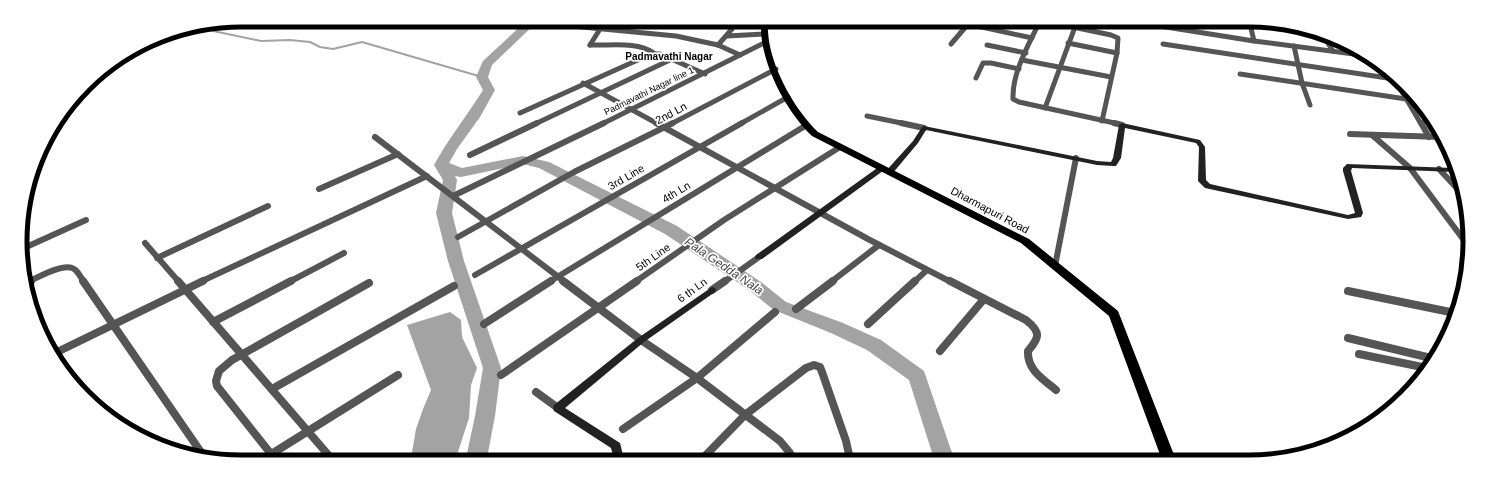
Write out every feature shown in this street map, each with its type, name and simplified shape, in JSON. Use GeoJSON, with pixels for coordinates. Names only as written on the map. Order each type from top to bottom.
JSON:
{"type":"FeatureCollection","features":[{"type":"Feature","properties":{"kind":"main road","name":"Dharmapuri Road"},"geometry":{"type":"LineString","coordinates":[[765,27],[766,38],[776,69],[788,97],[805,126],[815,134],[1025,241],[1114,314],[1168,455]]}},
{"type":"Feature","properties":{"kind":"street"},"geometry":{"type":"LineString","coordinates":[[588,27],[669,35],[718,45],[740,55]]}},
{"type":"Feature","properties":{"kind":"street"},"geometry":{"type":"LineString","coordinates":[[718,45],[732,31],[731,27]]}},
{"type":"Feature","properties":{"kind":"street"},"geometry":{"type":"LineString","coordinates":[[951,44],[966,27]]}},
{"type":"Feature","properties":{"kind":"street"},"geometry":{"type":"LineString","coordinates":[[986,27],[1032,38]]}},
{"type":"Feature","properties":{"kind":"street"},"geometry":{"type":"LineString","coordinates":[[1037,27],[1022,60],[1012,93],[1013,99],[1019,102],[1102,121],[1198,141],[1202,147],[1202,181],[1208,186],[1341,216],[1353,216],[1358,215],[1359,213],[1347,168],[1356,166],[1451,170]]}},
{"type":"Feature","properties":{"kind":"street"},"geometry":{"type":"LineString","coordinates":[[1045,108],[1075,27],[1116,36],[1119,40],[1117,53],[1102,121]]}},
{"type":"Feature","properties":{"kind":"street"},"geometry":{"type":"LineString","coordinates":[[1166,27],[1254,41],[1352,54]]}},
{"type":"Feature","properties":{"kind":"street"},"geometry":{"type":"LineString","coordinates":[[1251,27],[1254,41]]}},
{"type":"Feature","properties":{"kind":"street"},"geometry":{"type":"LineString","coordinates":[[601,28],[590,45],[634,46],[649,48],[654,53],[672,59],[705,74]]}},
{"type":"Feature","properties":{"kind":"street"},"geometry":{"type":"LineString","coordinates":[[727,36],[766,38]]}},
{"type":"Feature","properties":{"kind":"street","name":"Padmavathi Nagar line 1"},"geometry":{"type":"LineString","coordinates":[[453,196],[705,74],[740,55],[766,38]]}},
{"type":"Feature","properties":{"kind":"street"},"geometry":{"type":"LineString","coordinates":[[1327,41],[1333,51]]}},
{"type":"Feature","properties":{"kind":"street"},"geometry":{"type":"LineString","coordinates":[[1068,43],[1117,53]]}},
{"type":"Feature","properties":{"kind":"street"},"geometry":{"type":"LineString","coordinates":[[1163,44],[1388,78]]}},
{"type":"Feature","properties":{"kind":"street"},"geometry":{"type":"LineString","coordinates":[[987,45],[1026,53]]}},
{"type":"Feature","properties":{"kind":"street"},"geometry":{"type":"LineString","coordinates":[[1294,46],[1302,82],[1310,105]]}},
{"type":"Feature","properties":{"kind":"street"},"geometry":{"type":"LineString","coordinates":[[520,113],[583,83],[654,53]]}},
{"type":"Feature","properties":{"kind":"street"},"geometry":{"type":"LineString","coordinates":[[470,155],[672,59]]}},
{"type":"Feature","properties":{"kind":"street"},"geometry":{"type":"LineString","coordinates":[[1022,60],[1111,77]]}},
{"type":"Feature","properties":{"kind":"street"},"geometry":{"type":"LineString","coordinates":[[976,78],[982,64],[986,63],[1019,69]]}},
{"type":"Feature","properties":{"kind":"street","name":"2nd Ln"},"geometry":{"type":"LineString","coordinates":[[458,237],[574,172],[664,128],[776,69]]}},
{"type":"Feature","properties":{"kind":"street"},"geometry":{"type":"LineString","coordinates":[[1240,74],[1302,82],[1406,99]]}},
{"type":"Feature","properties":{"kind":"street"},"geometry":{"type":"LineString","coordinates":[[583,83],[632,109],[698,148],[820,214],[1026,320],[1037,330],[1038,336],[1028,351],[1028,361],[1031,367],[1056,390]]}},
{"type":"Feature","properties":{"kind":"street"},"geometry":{"type":"LineString","coordinates":[[1403,93],[1429,137]]}},
{"type":"Feature","properties":{"kind":"street","name":"3rd Line"},"geometry":{"type":"LineString","coordinates":[[475,275],[788,97]]}},
{"type":"Feature","properties":{"kind":"street"},"geometry":{"type":"LineString","coordinates":[[867,116],[1107,164],[1113,164],[1118,158],[1122,125]]}},
{"type":"Feature","properties":{"kind":"street","name":"4th Ln"},"geometry":{"type":"LineString","coordinates":[[484,324],[558,276],[805,126]]}},
{"type":"Feature","properties":{"kind":"street","name":"6 th Ln"},"geometry":{"type":"LineString","coordinates":[[558,408],[642,340],[820,214],[886,170],[916,142],[924,128]]}},
{"type":"Feature","properties":{"kind":"street"},"geometry":{"type":"LineString","coordinates":[[1350,134],[1436,137]]}},
{"type":"Feature","properties":{"kind":"street"},"geometry":{"type":"LineString","coordinates":[[1372,135],[1410,168],[1463,239]]}},
{"type":"Feature","properties":{"kind":"street"},"geometry":{"type":"LineString","coordinates":[[375,137],[599,308],[780,440],[790,455]]}},
{"type":"Feature","properties":{"kind":"street","name":"5th Line"},"geometry":{"type":"LineString","coordinates":[[501,375],[724,220],[840,147]]}},
{"type":"Feature","properties":{"kind":"street"},"geometry":{"type":"LineString","coordinates":[[319,189],[398,154]]}},
{"type":"Feature","properties":{"kind":"street"},"geometry":{"type":"LineString","coordinates":[[1055,266],[1076,158]]}},
{"type":"Feature","properties":{"kind":"street"},"geometry":{"type":"LineString","coordinates":[[1439,169],[1456,188]]}},
{"type":"Feature","properties":{"kind":"street"},"geometry":{"type":"LineString","coordinates":[[58,351],[185,289],[427,176]]}},
{"type":"Feature","properties":{"kind":"street"},"geometry":{"type":"LineString","coordinates":[[157,258],[268,206]]}},
{"type":"Feature","properties":{"kind":"street"},"geometry":{"type":"LineString","coordinates":[[27,247],[86,220]]}},
{"type":"Feature","properties":{"kind":"street"},"geometry":{"type":"LineString","coordinates":[[145,243],[327,455]]}},
{"type":"Feature","properties":{"kind":"street"},"geometry":{"type":"LineString","coordinates":[[796,309],[879,245]]}},
{"type":"Feature","properties":{"kind":"street"},"geometry":{"type":"LineString","coordinates":[[213,322],[344,253]]}},
{"type":"Feature","properties":{"kind":"street"},"geometry":{"type":"LineString","coordinates":[[31,281],[62,267],[72,266],[200,451]]}},
{"type":"Feature","properties":{"kind":"street"},"geometry":{"type":"LineString","coordinates":[[868,324],[927,270]]}},
{"type":"Feature","properties":{"kind":"street"},"geometry":{"type":"LineString","coordinates":[[267,455],[217,386],[215,381],[217,376],[225,365],[241,354],[369,283]]}},
{"type":"Feature","properties":{"kind":"street"},"geometry":{"type":"LineString","coordinates":[[272,390],[454,286]]}},
{"type":"Feature","properties":{"kind":"street"},"geometry":{"type":"LineString","coordinates":[[1348,291],[1451,313]]}},
{"type":"Feature","properties":{"kind":"street"},"geometry":{"type":"LineString","coordinates":[[940,351],[984,299]]}},
{"type":"Feature","properties":{"kind":"street"},"geometry":{"type":"LineString","coordinates":[[623,429],[697,378],[775,312]]}},
{"type":"Feature","properties":{"kind":"street"},"geometry":{"type":"LineString","coordinates":[[1348,338],[1428,357]]}},
{"type":"Feature","properties":{"kind":"street"},"geometry":{"type":"LineString","coordinates":[[1359,354],[1422,367]]}},
{"type":"Feature","properties":{"kind":"street"},"geometry":{"type":"LineString","coordinates":[[706,455],[745,415],[811,365],[817,365],[822,372],[846,441],[849,455]]}},
{"type":"Feature","properties":{"kind":"street"},"geometry":{"type":"LineString","coordinates":[[270,455],[398,375]]}},
{"type":"Feature","properties":{"kind":"street"},"geometry":{"type":"LineString","coordinates":[[536,392],[616,446],[618,455]]}},
{"type":"Feature","properties":{"kind":"shaded area"},"geometry":{"type":"Polygon","coordinates":[[[450,312],[461,320],[462,337],[477,368],[471,385],[469,418],[457,455],[412,455],[416,429],[431,390],[407,325],[450,312]]]}},
{"type":"Feature","properties":{"kind":"waterway"},"geometry":{"type":"LineString","coordinates":[[441,165],[450,148],[473,117],[489,90],[482,77],[487,64],[527,27]]}},
{"type":"Feature","properties":{"kind":"waterway"},"geometry":{"type":"LineString","coordinates":[[208,30],[261,41],[290,40],[310,42],[320,47],[333,49],[362,42],[482,77]]}},
{"type":"Feature","properties":{"kind":"waterway","name":"Pala Gedda Nala"},"geometry":{"type":"LineString","coordinates":[[441,165],[461,173],[523,160],[544,165],[671,230],[755,286],[780,306],[837,328],[874,345],[917,376],[942,455]]}},
{"type":"Feature","properties":{"kind":"waterway"},"geometry":{"type":"LineString","coordinates":[[441,165],[450,180],[444,213],[456,261],[492,368],[485,416],[477,455]]}},
{"type":"Feature","properties":{"kind":"district","name":"Padmavathi Nagar"},"geometry":{"type":"Point","coordinates":[669,56]}}]}
